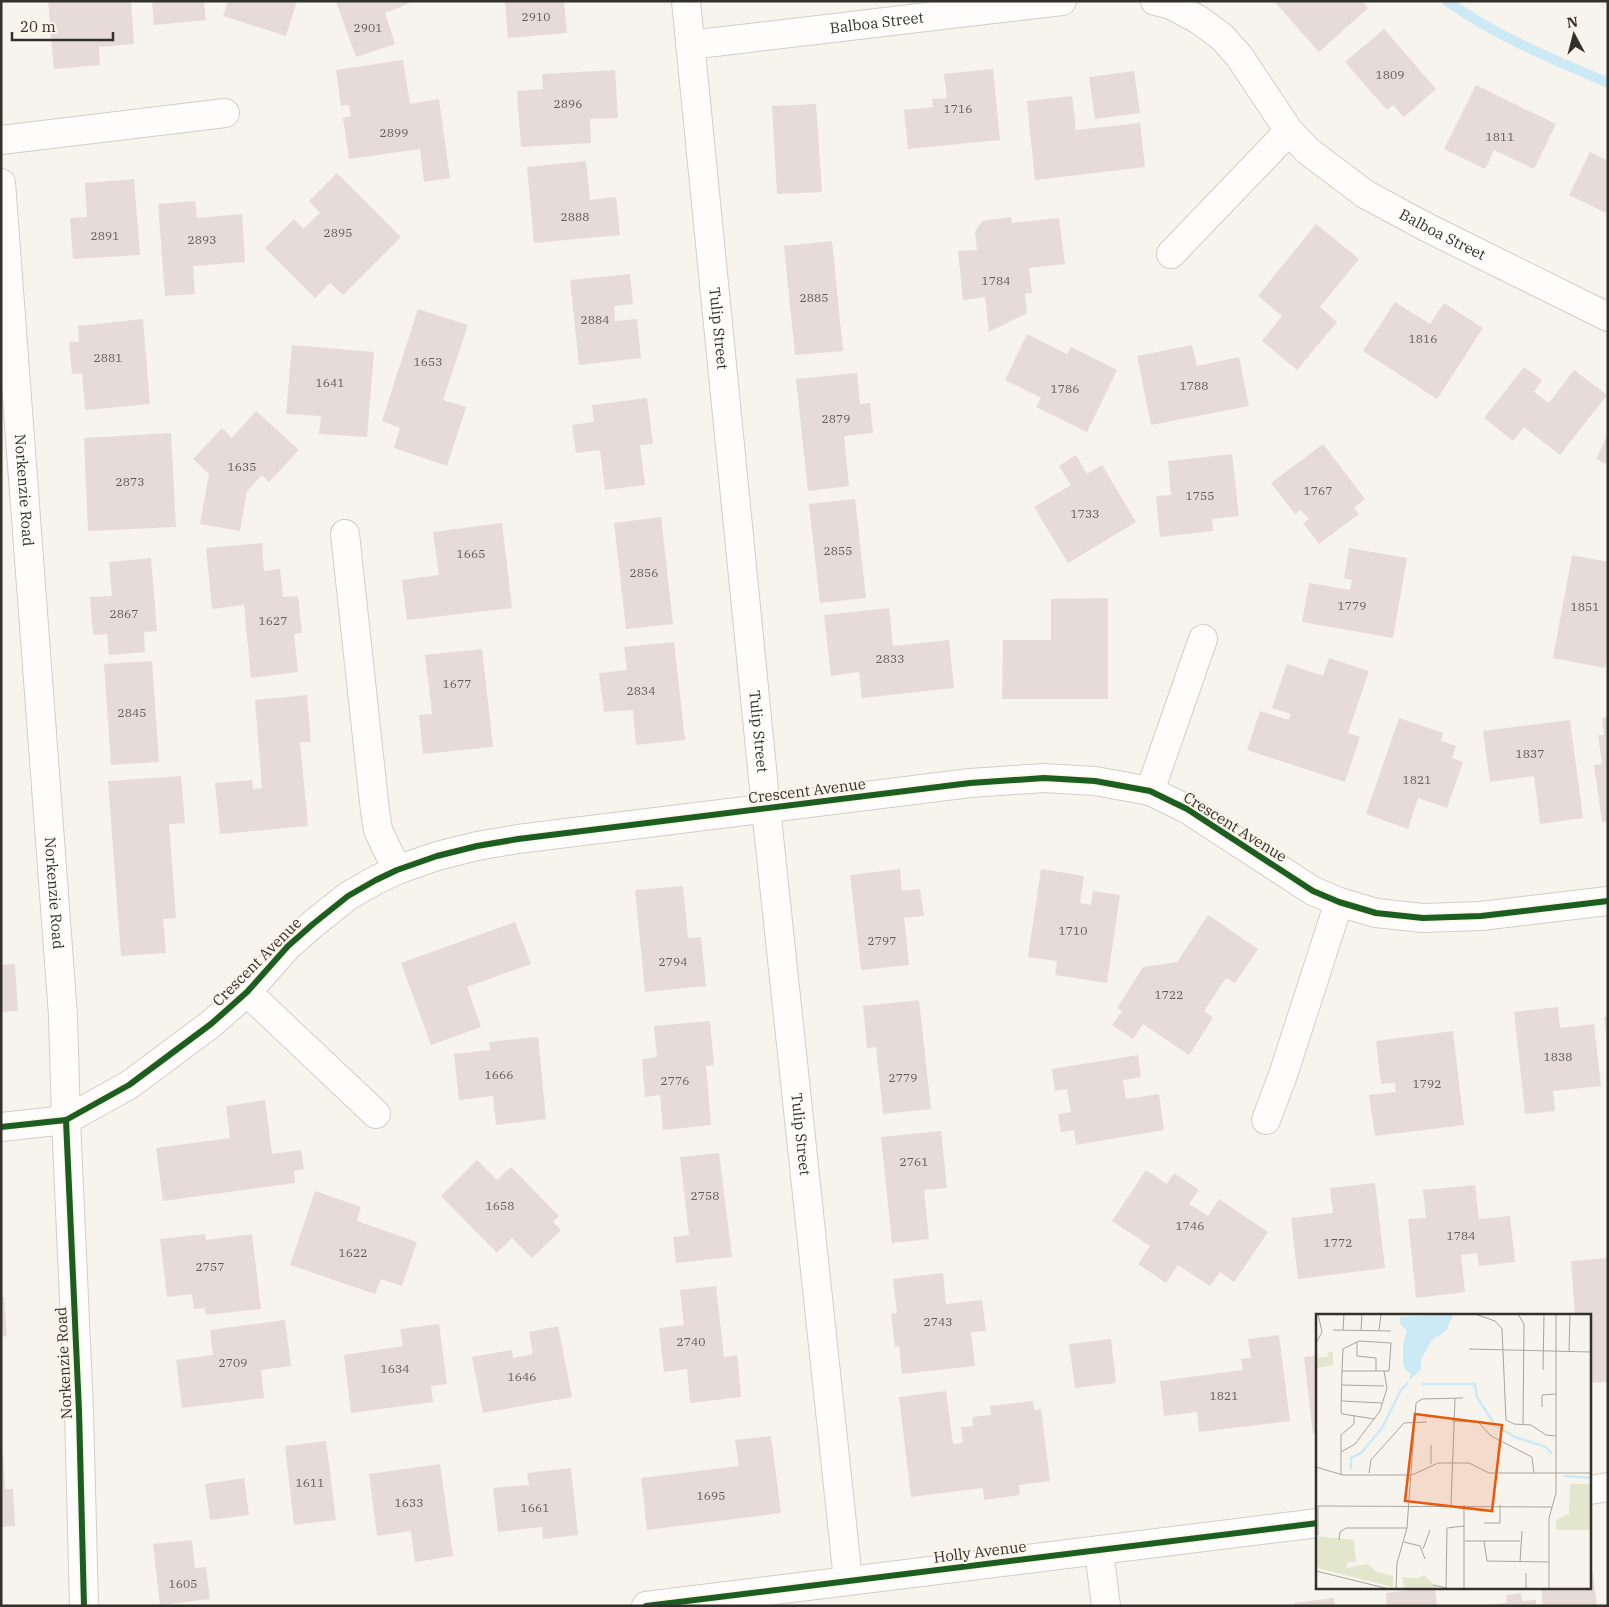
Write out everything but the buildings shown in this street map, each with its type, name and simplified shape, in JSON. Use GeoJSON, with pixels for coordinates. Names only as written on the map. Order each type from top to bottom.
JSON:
{"type":"FeatureCollection","features":[{"type":"Feature","properties":{"kind":"street","name":"Tulip Street"},"geometry":{"type":"LineString","coordinates":[[686,1],[766,809],[848,1580]]}},
{"type":"Feature","properties":{"kind":"street","name":"Balboa Street"},"geometry":{"type":"LineString","coordinates":[[690,45],[1062,1]]}},
{"type":"Feature","properties":{"kind":"street","name":"Balboa Street"},"geometry":{"type":"LineString","coordinates":[[1155,1],[1169,4],[1199,20],[1222,37],[1239,56],[1290,131],[1308,151],[1365,194],[1428,228],[1608,317]]}},
{"type":"Feature","properties":{"kind":"street"},"geometry":{"type":"LineString","coordinates":[[1,140],[225,113]]}},
{"type":"Feature","properties":{"kind":"street"},"geometry":{"type":"LineString","coordinates":[[1171,254],[1290,131]]}},
{"type":"Feature","properties":{"kind":"street","name":"Norkenzie Road"},"geometry":{"type":"LineString","coordinates":[[1,183],[63,1015],[79,1411],[84,1606]]}},
{"type":"Feature","properties":{"kind":"street"},"geometry":{"type":"LineString","coordinates":[[345,534],[375,811],[378,830],[397,870]]}},
{"type":"Feature","properties":{"kind":"street"},"geometry":{"type":"LineString","coordinates":[[1150,790],[1203,639]]}},
{"type":"Feature","properties":{"kind":"street","name":"Crescent Avenue"},"geometry":{"type":"LineString","coordinates":[[66,1120],[129,1085],[211,1024],[247,992],[288,946],[348,896],[397,870],[437,856],[477,846],[518,839],[970,783],[1044,778],[1095,781],[1150,790],[1187,809],[1313,891],[1339,902],[1376,913],[1422,918],[1481,916],[1608,901]]}},
{"type":"Feature","properties":{"kind":"street"},"geometry":{"type":"LineString","coordinates":[[1266,1120],[1283,1075],[1339,902]]}},
{"type":"Feature","properties":{"kind":"street"},"geometry":{"type":"LineString","coordinates":[[247,992],[376,1114]]}},
{"type":"Feature","properties":{"kind":"street"},"geometry":{"type":"LineString","coordinates":[[1,1127],[66,1120]]}},
{"type":"Feature","properties":{"kind":"street"},"geometry":{"type":"LineString","coordinates":[[1592,1490],[1608,1487]]}},
{"type":"Feature","properties":{"kind":"street","name":"Holly Avenue"},"geometry":{"type":"LineString","coordinates":[[646,1606],[1316,1524]]}},
{"type":"Feature","properties":{"kind":"street"},"geometry":{"type":"LineString","coordinates":[[1099,1551],[1106,1606]]}},
{"type":"Feature","properties":{"kind":"waterway"},"geometry":{"type":"LineString","coordinates":[[1447,1],[1465,14],[1505,36],[1608,83]]}},
{"type":"Feature","properties":{"kind":"cycle path"},"geometry":{"type":"LineString","coordinates":[[1,1127],[66,1120],[129,1085],[211,1024],[247,992],[288,946],[313,924],[348,896],[376,880],[397,870],[437,856],[477,846],[518,839],[970,783],[1044,778],[1095,781],[1150,791],[1187,809],[1313,891],[1339,902],[1376,913],[1423,918],[1481,916],[1608,901]]}},
{"type":"Feature","properties":{"kind":"cycle path"},"geometry":{"type":"LineString","coordinates":[[66,1120],[79,1411],[84,1606]]}},
{"type":"Feature","properties":{"kind":"cycle path"},"geometry":{"type":"LineString","coordinates":[[646,1606],[1316,1523]]}}]}
